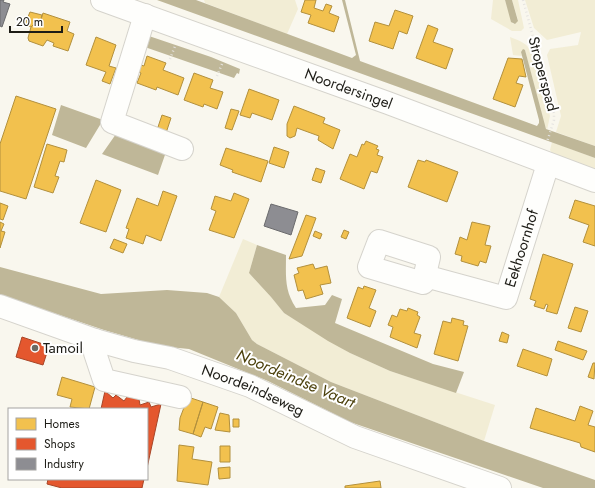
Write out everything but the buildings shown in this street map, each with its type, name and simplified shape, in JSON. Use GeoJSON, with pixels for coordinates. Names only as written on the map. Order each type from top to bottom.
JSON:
{"type":"FeatureCollection","features":[{"type":"Feature","properties":{"kind":"street","name":"Noordersingel"},"geometry":{"type":"LineString","coordinates":[[102,0],[381,100],[547,155],[595,181]]}},
{"type":"Feature","properties":{"kind":"street"},"geometry":{"type":"LineString","coordinates":[[145,15],[112,122],[182,149]]}},
{"type":"Feature","properties":{"kind":"street","name":"Eekhoornhof"},"geometry":{"type":"LineString","coordinates":[[425,276],[506,298],[547,155]]}},
{"type":"Feature","properties":{"kind":"street","name":"Noordeindseweg"},"geometry":{"type":"LineString","coordinates":[[0,306],[95,340],[134,351],[170,358],[250,386],[355,436],[500,488]]}},
{"type":"Feature","properties":{"kind":"street"},"geometry":{"type":"LineString","coordinates":[[95,340],[95,353],[104,380],[180,397]]}},
{"type":"Feature","properties":{"kind":"path","name":"Stroperspad"},"geometry":{"type":"LineString","coordinates":[[523,0],[554,113],[547,155]]}},
{"type":"Feature","properties":{"kind":"path"},"geometry":{"type":"LineString","coordinates":[[170,59],[177,42]]}},
{"type":"Feature","properties":{"kind":"path"},"geometry":{"type":"LineString","coordinates":[[217,76],[224,59]]}},
{"type":"Feature","properties":{"kind":"shaded area"},"geometry":{"type":"Polygon","coordinates":[[[204,0],[295,0],[298,9],[287,34],[205,3],[204,0]]]}},
{"type":"Feature","properties":{"kind":"shaded area"},"geometry":{"type":"Polygon","coordinates":[[[493,0],[505,0],[513,24],[518,20],[512,0],[518,0],[524,28],[521,31],[512,31],[491,19],[493,0]]]}},
{"type":"Feature","properties":{"kind":"shaded area"},"geometry":{"type":"Polygon","coordinates":[[[525,0],[595,0],[595,146],[556,132],[561,116],[547,55],[550,49],[578,45],[581,32],[547,40],[534,28],[525,0]]]}},
{"type":"Feature","properties":{"kind":"shaded area"},"geometry":{"type":"Polygon","coordinates":[[[510,37],[526,45],[532,54],[550,116],[547,130],[544,124],[525,50],[521,52],[522,56],[513,55],[510,37]]]}},
{"type":"Feature","properties":{"kind":"shaded area"},"geometry":{"type":"Polygon","coordinates":[[[552,142],[595,158],[595,169],[552,153],[550,150],[552,142]]]}},
{"type":"Feature","properties":{"kind":"shaded area"},"geometry":{"type":"Polygon","coordinates":[[[243,239],[257,245],[249,273],[284,313],[350,353],[390,371],[495,405],[484,441],[331,382],[252,340],[236,313],[219,297],[243,239]]]}},
{"type":"Feature","properties":{"kind":"water"},"geometry":{"type":"Polygon","coordinates":[[[157,0],[196,0],[352,58],[356,55],[342,0],[345,0],[360,61],[537,126],[539,120],[521,52],[523,49],[525,50],[546,129],[595,146],[595,158],[157,0]]]}},
{"type":"Feature","properties":{"kind":"water"},"geometry":{"type":"Polygon","coordinates":[[[505,0],[512,0],[518,21],[515,24],[511,22],[505,0]]]}},
{"type":"Feature","properties":{"kind":"water"},"geometry":{"type":"Polygon","coordinates":[[[143,34],[211,57],[240,69],[239,74],[237,73],[234,78],[139,45],[143,34]]]}},
{"type":"Feature","properties":{"kind":"water"},"geometry":{"type":"Polygon","coordinates":[[[61,105],[103,120],[86,148],[52,135],[61,105]]]}},
{"type":"Feature","properties":{"kind":"water"},"geometry":{"type":"Polygon","coordinates":[[[116,134],[166,152],[158,175],[102,154],[116,134]]]}},
{"type":"Feature","properties":{"kind":"water"},"geometry":{"type":"Polygon","coordinates":[[[257,245],[286,255],[286,276],[289,295],[296,308],[325,305],[332,295],[342,299],[335,323],[433,364],[464,372],[456,393],[390,371],[350,353],[284,313],[249,273],[257,245]]]}},
{"type":"Feature","properties":{"kind":"water","name":"Noordeindse Vaart"},"geometry":{"type":"Polygon","coordinates":[[[0,267],[101,294],[167,290],[207,293],[219,297],[236,313],[252,340],[257,344],[331,382],[484,441],[595,480],[595,488],[543,488],[350,422],[268,381],[189,349],[159,346],[104,330],[9,298],[0,294],[0,267]]]}},
{"type":"Feature","properties":{"kind":"place","name":"Tamoil"},"geometry":{"type":"Point","coordinates":[35,348]}}]}
